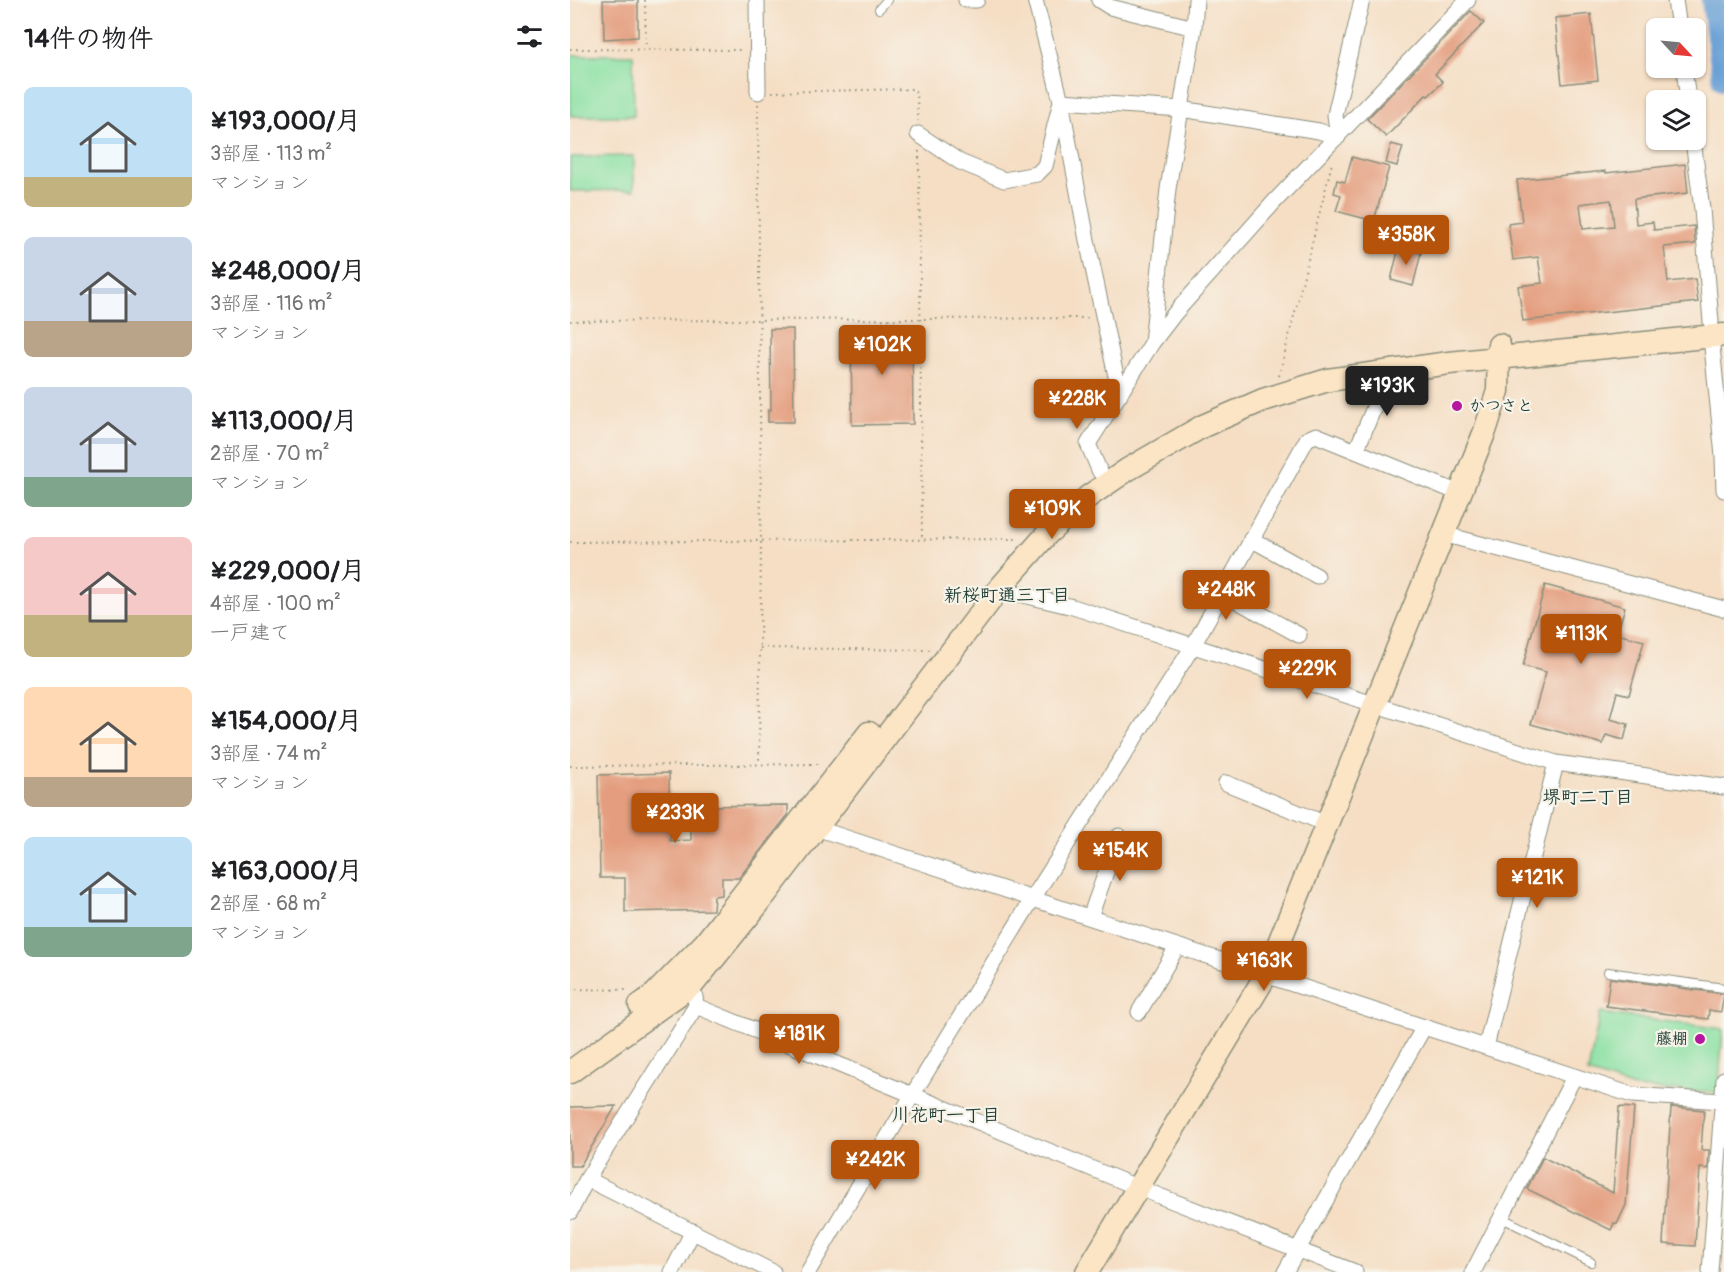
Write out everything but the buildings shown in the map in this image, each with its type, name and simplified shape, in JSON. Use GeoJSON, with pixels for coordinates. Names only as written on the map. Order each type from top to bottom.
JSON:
{"type":"FeatureCollection","features":[{"type":"Feature","properties":{"kind":"street"},"geometry":{"type":"LineString","coordinates":[[757,0],[758,92]]}},
{"type":"Feature","properties":{"kind":"street"},"geometry":{"type":"LineString","coordinates":[[966,0],[977,0]]}},
{"type":"Feature","properties":{"kind":"street"},"geometry":{"type":"LineString","coordinates":[[1035,0],[1061,101],[1102,318],[1120,395]]}},
{"type":"Feature","properties":{"kind":"street"},"geometry":{"type":"LineString","coordinates":[[1099,0],[1110,7],[1194,28]]}},
{"type":"Feature","properties":{"kind":"street"},"geometry":{"type":"LineString","coordinates":[[1152,343],[1168,189],[1194,28],[1196,0]]}},
{"type":"Feature","properties":{"kind":"street"},"geometry":{"type":"LineString","coordinates":[[1338,137],[1335,116],[1362,0]]}},
{"type":"Feature","properties":{"kind":"street"},"geometry":{"type":"LineString","coordinates":[[1100,472],[1088,444],[1152,343],[1174,313],[1230,250],[1468,0]]}},
{"type":"Feature","properties":{"kind":"street"},"geometry":{"type":"LineString","coordinates":[[1675,0],[1678,18]]}},
{"type":"Feature","properties":{"kind":"street"},"geometry":{"type":"LineString","coordinates":[[1061,101],[1181,110],[1319,131],[1338,137]]}},
{"type":"Feature","properties":{"kind":"street"},"geometry":{"type":"LineString","coordinates":[[918,134],[960,162],[1004,180],[1037,174],[1045,166],[1061,101]]}},
{"type":"Feature","properties":{"kind":"street"},"geometry":{"type":"LineString","coordinates":[[1694,150],[1719,329],[1724,490]]}},
{"type":"Feature","properties":{"kind":"street"},"geometry":{"type":"LineString","coordinates":[[572,1205],[695,995],[758,904],[999,589],[1048,533],[1089,496],[1168,444],[1203,426],[1263,400],[1328,380],[1620,333],[1719,329]]}},
{"type":"Feature","properties":{"kind":"street"},"geometry":{"type":"LineString","coordinates":[[570,1054],[599,1037],[655,994],[705,943],[990,578],[1059,503],[1137,447],[1193,414],[1278,381],[1315,369],[1357,361],[1499,351]]}},
{"type":"Feature","properties":{"kind":"street"},"geometry":{"type":"LineString","coordinates":[[1087,1272],[1266,975],[1485,431],[1498,391],[1499,351]]}},
{"type":"Feature","properties":{"kind":"street"},"geometry":{"type":"LineString","coordinates":[[1356,451],[1389,371]]}},
{"type":"Feature","properties":{"kind":"street"},"geometry":{"type":"LineString","coordinates":[[808,1272],[1033,898],[1193,646],[1307,439],[1316,435],[1459,493]]}},
{"type":"Feature","properties":{"kind":"street"},"geometry":{"type":"LineString","coordinates":[[1443,534],[1724,609]]}},
{"type":"Feature","properties":{"kind":"street"},"geometry":{"type":"LineString","coordinates":[[1251,539],[1317,576]]}},
{"type":"Feature","properties":{"kind":"street"},"geometry":{"type":"LineString","coordinates":[[999,589],[1073,607],[1556,763],[1724,787]]}},
{"type":"Feature","properties":{"kind":"street"},"geometry":{"type":"LineString","coordinates":[[1223,593],[1299,635]]}},
{"type":"Feature","properties":{"kind":"street"},"geometry":{"type":"LineString","coordinates":[[1486,1047],[1556,763]]}},
{"type":"Feature","properties":{"kind":"street"},"geometry":{"type":"LineString","coordinates":[[1226,783],[1326,824]]}},
{"type":"Feature","properties":{"kind":"street"},"geometry":{"type":"LineString","coordinates":[[816,828],[922,865],[1033,898],[1632,1095],[1722,1101]]}},
{"type":"Feature","properties":{"kind":"street"},"geometry":{"type":"LineString","coordinates":[[1090,917],[1119,836]]}},
{"type":"Feature","properties":{"kind":"street"},"geometry":{"type":"LineString","coordinates":[[1139,1012],[1177,947]]}},
{"type":"Feature","properties":{"kind":"street"},"geometry":{"type":"LineString","coordinates":[[570,1072],[695,995]]}},
{"type":"Feature","properties":{"kind":"street"},"geometry":{"type":"LineString","coordinates":[[695,995],[913,1094],[1139,1188],[1355,1272]]}},
{"type":"Feature","properties":{"kind":"street"},"geometry":{"type":"LineString","coordinates":[[1285,1272],[1424,1027]]}},
{"type":"Feature","properties":{"kind":"street"},"geometry":{"type":"LineString","coordinates":[[1473,1272],[1574,1077]]}},
{"type":"Feature","properties":{"kind":"street"},"geometry":{"type":"LineString","coordinates":[[1710,1272],[1724,1079]]}},
{"type":"Feature","properties":{"kind":"street"},"geometry":{"type":"LineString","coordinates":[[587,1179],[773,1272]]}},
{"type":"Feature","properties":{"kind":"street"},"geometry":{"type":"LineString","coordinates":[[672,1272],[693,1231]]}},
{"type":"Feature","properties":{"kind":"lane"},"geometry":{"type":"LineString","coordinates":[[879,9],[887,0]]}},
{"type":"Feature","properties":{"kind":"lane"},"geometry":{"type":"LineString","coordinates":[[1608,972],[1724,988]]}},
{"type":"Feature","properties":{"kind":"lane"},"geometry":{"type":"LineString","coordinates":[[1500,1217],[1591,1262]]}},
{"type":"Feature","properties":{"kind":"path"},"geometry":{"type":"LineString","coordinates":[[645,0],[646,49]]}},
{"type":"Feature","properties":{"kind":"path"},"geometry":{"type":"LineString","coordinates":[[570,49],[758,50]]}},
{"type":"Feature","properties":{"kind":"path"},"geometry":{"type":"LineString","coordinates":[[759,765],[761,540],[758,92],[913,89],[917,94],[922,540]]}},
{"type":"Feature","properties":{"kind":"path"},"geometry":{"type":"LineString","coordinates":[[1278,381],[1338,137]]}},
{"type":"Feature","properties":{"kind":"path"},"geometry":{"type":"LineString","coordinates":[[570,321],[1102,318]]}},
{"type":"Feature","properties":{"kind":"path"},"geometry":{"type":"LineString","coordinates":[[570,542],[1024,539]]}},
{"type":"Feature","properties":{"kind":"path"},"geometry":{"type":"LineString","coordinates":[[760,648],[933,650]]}},
{"type":"Feature","properties":{"kind":"path"},"geometry":{"type":"LineString","coordinates":[[570,766],[845,764]]}},
{"type":"Feature","properties":{"kind":"path"},"geometry":{"type":"LineString","coordinates":[[570,989],[629,990]]}},
{"type":"Feature","properties":{"kind":"green space"},"geometry":{"type":"Polygon","coordinates":[[[570,55],[633,55],[634,116],[570,116],[570,55]]]}},
{"type":"Feature","properties":{"kind":"green space"},"geometry":{"type":"Polygon","coordinates":[[[634,156],[634,190],[570,191],[570,157],[634,156]]]}},
{"type":"Feature","properties":{"kind":"green space"},"geometry":{"type":"Polygon","coordinates":[[[1600,1013],[1723,1029],[1718,1093],[1634,1088],[1588,1073],[1600,1013]]]}},
{"type":"Feature","properties":{"kind":"waterway"},"geometry":{"type":"LineString","coordinates":[[1713,0],[1724,79]]}},
{"type":"Feature","properties":{"kind":"place","name":"かつさと"},"geometry":{"type":"Point","coordinates":[1457,406]}},
{"type":"Feature","properties":{"kind":"place","name":"藤棚"},"geometry":{"type":"Point","coordinates":[1700,1039]}},
{"type":"Feature","properties":{"kind":"district","name":"新桜町通三丁目"},"geometry":{"type":"Point","coordinates":[1007,595]}},
{"type":"Feature","properties":{"kind":"district","name":"堺町二丁目"},"geometry":{"type":"Point","coordinates":[1588,797]}},
{"type":"Feature","properties":{"kind":"district","name":"川花町一丁目"},"geometry":{"type":"Point","coordinates":[946,1115]}}]}
